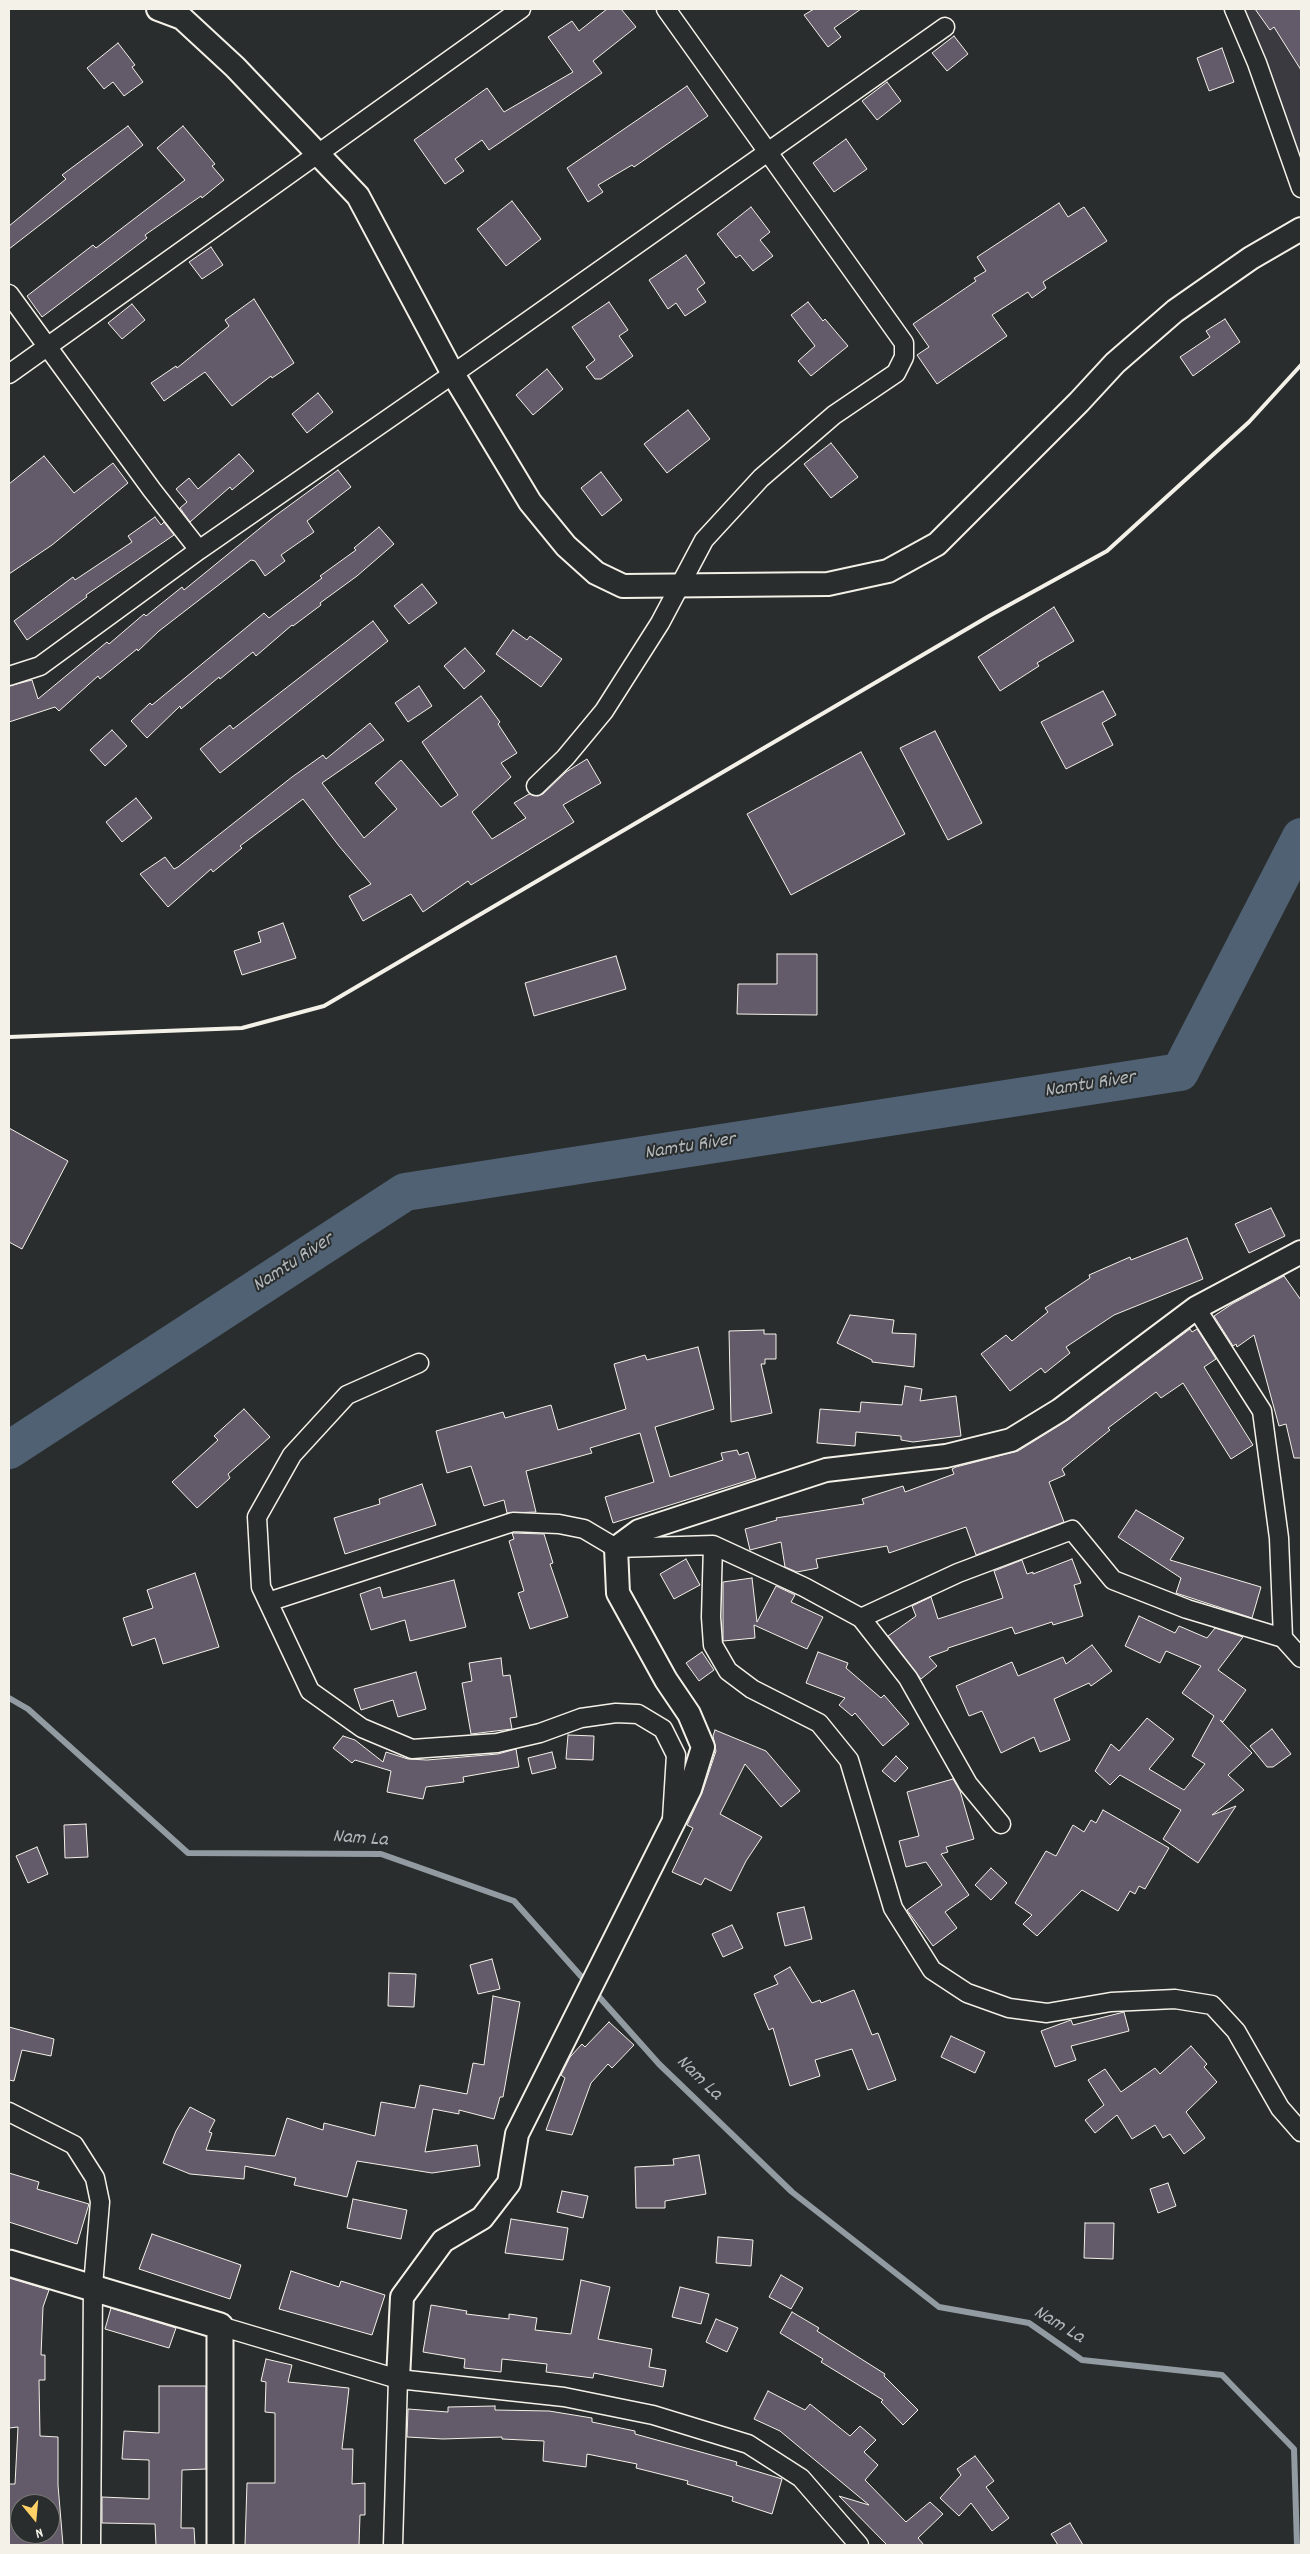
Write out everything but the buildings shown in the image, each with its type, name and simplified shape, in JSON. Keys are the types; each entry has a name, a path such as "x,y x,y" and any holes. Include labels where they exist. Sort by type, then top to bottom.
{"main road":[{"path":"9,2263 94,2286 220,2326 220,2545"}],"street":[{"path":"158,9 182,18 235,67 358,196 453,374 530,502 566,546 596,573 623,586 828,584 888,571 936,544 1121,357 1175,310 1252,258 1301,229"},
{"path":"9,374 521,9"},
{"path":"536,786 565,758 604,711 660,623 704,540 761,478 834,415 896,373 904,357 904,343 666,9"},
{"path":"1234,9 1257,63 1301,188"},
{"path":"9,676 40,666 199,550 453,374 945,27"},
{"path":"9,294 152,490 199,550"},
{"path":"616,1548 640,1530 826,1470 946,1456 1011,1440 1060,1410 1196,1308 1301,1252"},
{"path":"1196,1308 1262,1410 1279,1538 1283,1638"},
{"path":"419,1363 347,1396 292,1455 257,1517 262,1587 310,1691 362,1728 412,1749 497,1743 540,1733 581,1718 616,1713 638,1714 663,1729 676,1755 672,1824"},
{"path":"268,1602 513,1522 559,1524 584,1529 616,1548 713,1545 804,1587 861,1618 908,1678 968,1784 1001,1824"},
{"path":"861,1618 958,1573 1072,1530 1113,1580 1187,1609 1283,1638 1301,1658"},
{"path":"713,1545 711,1617 713,1644 728,1671 752,1689 819,1723 849,1760 893,1908 932,1970 967,1993 1009,2008 1047,2013 1111,2002 1166,1999 1212,2005 1236,2031 1280,2108 1301,2132"},
{"path":"393,2545 402,2297 443,2241 482,2218 510,2184 517,2134 690,1789 703,1748 689,1714 666,1680 618,1593 616,1548"},
{"path":"9,2112 74,2145 95,2178 100,2202 94,2286 91,2545"},
{"path":"220,2326 398,2379 564,2397 653,2414 748,2444 801,2478 860,2545"},
{"path":"844,2526 845,2545"}],"shaded area":[{"path":"1240,9 1301,9 1301,157 1289,126"}],"waterway":[{"name":"Namtu River","path":"9,1450 405,1192 1180,1072 1301,837"},
{"name":"Nam La","path":"9,1698 28,1709 188,1853 381,1854 514,1901 587,1983"},
{"name":"Nam La","path":"593,1990 659,2064 792,2192 939,2307 1029,2323 1082,2360 1222,2375 1294,2449 1297,2545"}],"railway":[{"path":"9,1037 242,1028 324,1006 989,616 1107,551 1249,422 1301,365"}]}
